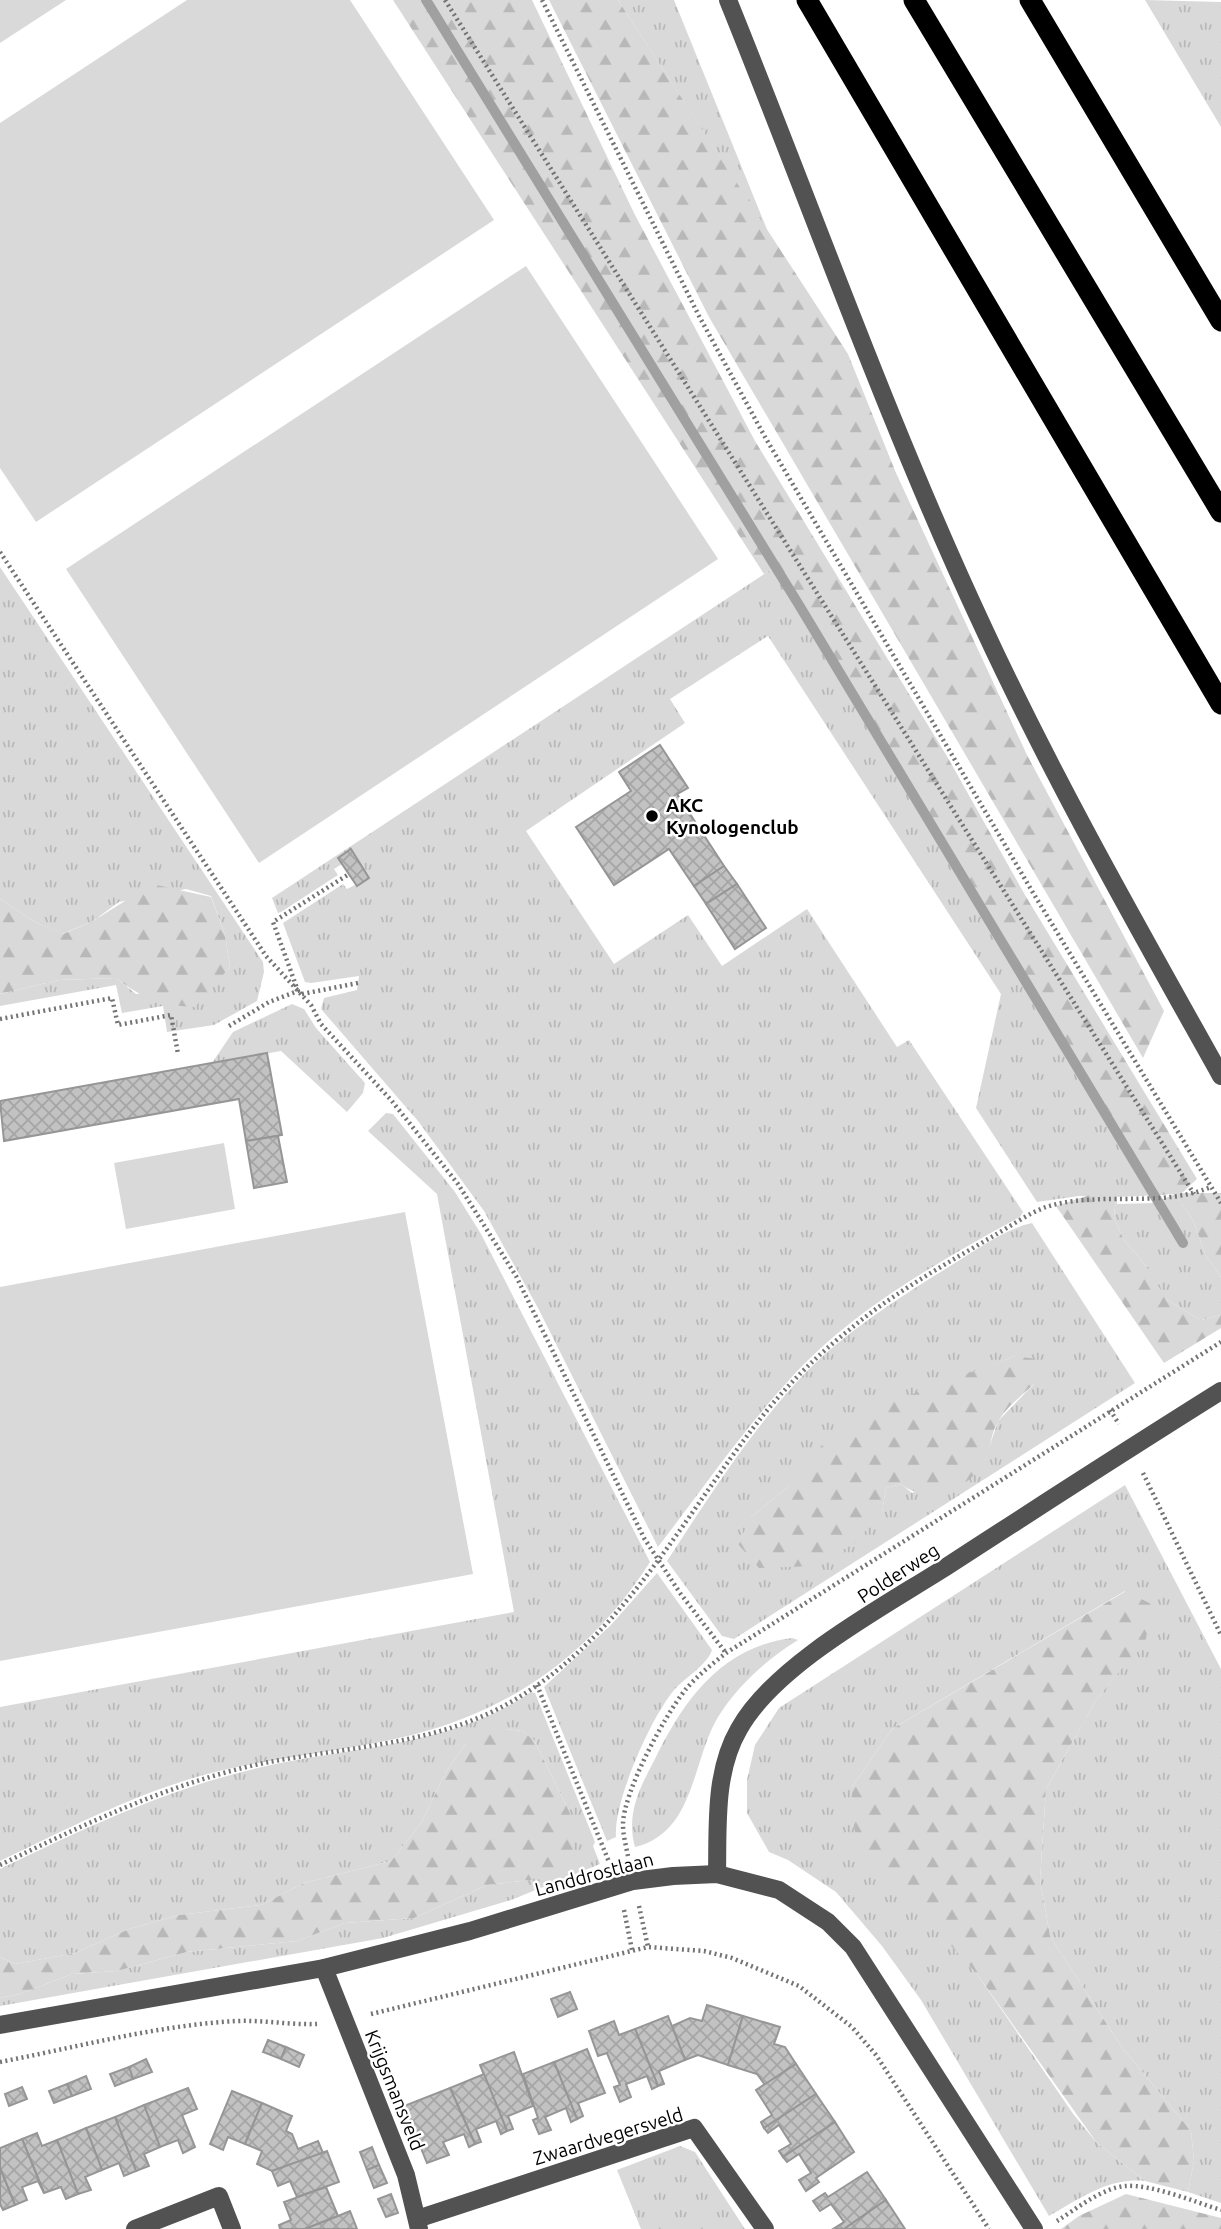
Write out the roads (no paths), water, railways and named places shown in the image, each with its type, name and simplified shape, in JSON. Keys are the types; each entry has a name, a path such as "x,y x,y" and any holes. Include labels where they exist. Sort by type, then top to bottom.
{"highway":[{"path":"807,0 1221,704"},
{"path":"914,0 1221,512"},
{"path":"1030,0 1221,321"}],"street":[{"path":"728,0 886,404 984,629 1100,860 1221,1076"},
{"name":"Polderweg","path":"717,1874 719,1797 725,1762 738,1731 773,1683 853,1627 1221,1391"},
{"name":"Landdrostlaan","path":"0,2025 324,1968 470,1931 618,1886 673,1876 717,1874 779,1890 828,1922 853,1947 1034,2229"},
{"name":"Krijgsmansveld","path":"324,1968 406,2175 418,2224"},
{"name":"Zwaardvegersveld","path":"418,2224 694,2128 765,2229"},
{"path":"135,2229 219,2196 232,2229"}],"waterway":[{"path":"426,0 799,605 1183,1243"}],"place":[{"name":"AKC Kynologenclub","path":"652,816"}]}
